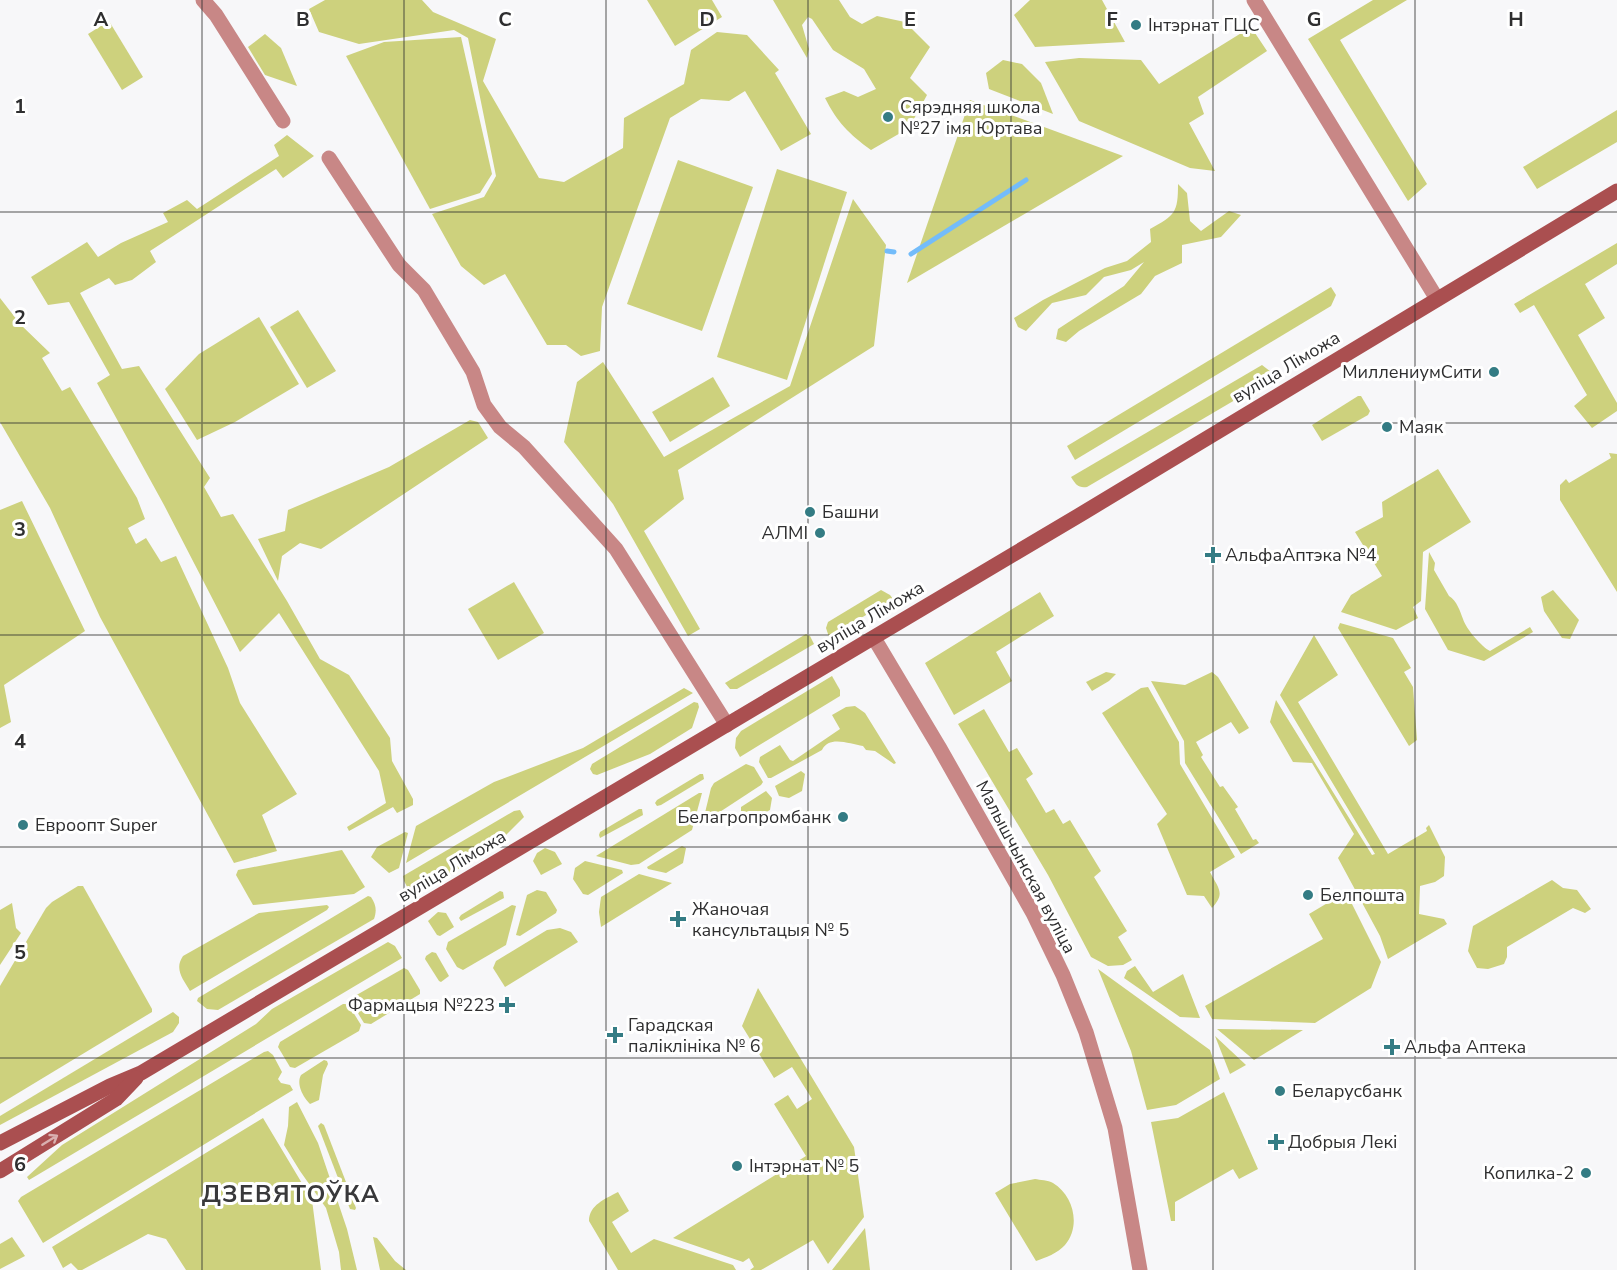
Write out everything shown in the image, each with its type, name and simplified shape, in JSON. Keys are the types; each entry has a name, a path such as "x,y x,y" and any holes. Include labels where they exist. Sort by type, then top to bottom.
{"street":[{"path":"203,0 216,15 283,121"},
{"path":"1254,0 1437,299"},
{"path":"329,158 399,265 424,290 472,372 484,405 501,427 524,447 616,549 727,725"},
{"name":"вуліца Ліможа","path":"0,1143 110,1086 141,1073 874,638 1617,191"},
{"name":"Малышчынская вуліца","path":"874,638 1033,913 1086,1032 1115,1128 1140,1270"},
{"name":"вуліца Ліможа","path":"0,1171 116,1099 141,1073"}],"green space":[{"path":"325,0 422,0 433,12 496,39 483,81 539,178 564,182 623,148 624,118 684,84 691,50 717,32 747,35 779,70 775,73 811,134 781,151 745,91 729,101 701,99 670,118 602,307 600,351 581,356 566,345 547,345 505,274 484,285 461,266 432,214 484,197 496,176 468,38 454,30 359,44 319,32 309,9"},
{"path":"647,0 712,0 722,17 675,46"},
{"path":"773,0 839,0 850,17 862,24 877,16 905,22 930,47 910,78 927,95 909,128 871,150 850,133 834,114 825,98 844,91 858,97 876,89 864,69 833,50 812,19 808,17 802,25 809,49 807,58"},
{"path":"1030,0 1102,0 1125,42 1035,47 1014,15"},
{"path":"1373,0 1407,0 1340,40 1427,184 1408,201 1308,39"},
{"path":"109,21 143,77 122,90 88,34"},
{"path":"1251,27 1267,51 1198,97 1204,114 1189,123 1215,171 1190,168 1079,121 1045,62 1079,58 1141,60 1159,84"},
{"path":"265,34 281,48 297,86 265,75 248,47"},
{"path":"461,37 492,174 480,193 430,209 346,56 384,42"},
{"path":"1003,60 1022,64 1041,83 1053,114 989,89 986,73"},
{"path":"970,100 1123,156 907,283"},
{"path":"1617,110 1617,142 1537,189 1523,167"},
{"path":"287,135 314,156 283,178 276,169 150,251 156,262 132,280 115,285 109,278 80,293 122,369 139,366 210,478 204,487 221,517 233,514 320,659 349,675 390,738 392,761 413,799 413,805 397,813 393,807 349,831 347,827 386,803 379,771 279,613 240,652 164,505 97,383 110,375 69,302 48,305 31,277 87,242 98,257 121,243 168,222 163,213 187,200 197,209 279,156 274,145"},
{"path":"678,160 753,187 702,331 627,304"},
{"path":"777,169 847,192 787,380 717,357"},
{"path":"1178,184 1187,193 1190,221 1201,231 1229,211 1241,215 1221,237 1182,245 1182,263 1155,276 1141,294 1079,331 1066,342 1056,339 1058,329 1124,286 1144,262 1131,270 1104,277 1086,295 1052,303 1026,331 1018,327 1014,318 1043,300 1105,268 1127,261 1151,242 1150,229 1170,216 1176,207"},
{"path":"853,199 886,245 874,346 678,470 684,499 644,531 700,629 688,636 613,504 564,442 577,382 603,362 664,457 790,386"},
{"path":"1617,243 1617,264 1585,284 1605,318 1578,335 1617,403 1617,411 1592,428 1574,406 1587,395 1534,305 1520,313 1514,304"},
{"path":"1331,287 1336,295 1331,306 1075,460 1067,446"},
{"path":"0,298 21,325 50,353 42,358 62,391 70,387 137,498 145,519 128,528 136,544 146,538 161,562 176,556 228,668 240,703 297,794 262,815 277,851 234,863 100,617 50,508 0,422"},
{"path":"298,310 336,371 307,388 270,327"},
{"path":"259,317 299,384 235,422 197,440 165,389 199,354"},
{"path":"1262,365 1276,376 1087,487 1081,487 1074,482 1071,477"},
{"path":"713,377 730,406 670,442 652,412"},
{"path":"1361,396 1370,411 1368,415 1322,441 1312,425"},
{"path":"470,420 478,422 488,438 321,549 300,543 282,556 278,581 258,539 285,531 288,510 389,467"},
{"path":"1609,453 1617,454 1617,592 1560,500 1560,485 1566,479 1569,483 1611,458"},
{"path":"1438,469 1471,522 1423,552 1421,601 1413,607 1418,618 1396,630 1341,612 1351,595 1382,576 1355,532 1383,517 1382,502"},
{"path":"22,501 85,631 4,685 11,722 0,728 0,510"},
{"path":"1429,552 1435,563 1434,570 1449,596 1456,603 1467,628 1487,649 1490,651 1530,627 1533,632 1484,661 1448,650 1425,609"},
{"path":"514,582 544,633 498,660 468,609"},
{"path":"881,590 893,599 829,637 826,628 828,622"},
{"path":"1553,590 1579,620 1570,639 1562,638 1544,611 1541,597"},
{"path":"1040,592 1054,616 996,652 1012,681 954,715 925,663"},
{"path":"1340,623 1393,638 1411,668 1404,672 1413,687 1417,740 1409,746 1338,628"},
{"path":"806,634 810,636 814,644 737,689 730,689 725,683"},
{"path":"1314,635 1338,675 1298,702 1388,854 1427,831 1426,828 1429,825 1445,857 1444,876 1435,882 1420,886 1419,914 1444,919 1447,924 1388,959 1380,936 1338,858 1354,834 1312,763 1293,762 1270,722 1276,700 1372,855 1375,854 1280,695"},
{"path":"1106,672 1116,674 1092,691 1086,682"},
{"path":"1212,672 1218,677 1249,728 1239,734 1231,722 1196,742 1203,755 1201,757 1220,787 1223,786 1238,807 1235,809 1253,840 1256,839 1259,843 1241,854 1185,763 1184,741 1151,681 1185,685"},
{"path":"832,676 840,690 840,696 740,757 735,748 736,738 741,731"},
{"path":"1148,687 1179,742 1180,764 1235,857 1210,872 1220,894 1212,908 1204,896 1187,895 1157,824 1167,814 1102,713 1141,688"},
{"path":"684,688 693,693 406,863 416,826 494,782 583,748"},
{"path":"694,702 698,703 699,707 692,728 650,754 597,775 593,774 590,769 592,764"},
{"path":"855,706 865,713 896,763 894,764 875,751 866,750 863,746 835,742 825,745 822,750 768,778 759,762 760,757 780,745 793,761 840,729 832,715 846,707"},
{"path":"984,709 1009,752 1017,748 1033,774 1026,779 1046,813 1054,809 1063,824 1070,820 1101,871 1094,877 1127,931 1118,937 1132,960 1123,965 1108,966 1091,957 1048,875 958,724"},
{"path":"746,764 754,767 763,782 761,785 703,821 714,783"},
{"path":"801,771 805,774 802,791 789,798 779,796 775,786"},
{"path":"703,774 704,779 657,806 655,803 657,800"},
{"path":"766,791 772,798 770,810 757,817 741,811 741,807"},
{"path":"702,793 692,830 639,864 631,865 596,856"},
{"path":"642,809 643,815 600,838 600,832"},
{"path":"520,810 524,817 492,849 412,896 403,876 514,811"},
{"path":"405,832 408,833 399,868 389,873 371,857 377,847"},
{"path":"682,846 686,848 683,863 666,873 648,869 647,867"},
{"path":"545,848 555,852 562,864 541,875 533,861 537,853"},
{"path":"342,850 365,887 354,894 253,905 236,875 238,870"},
{"path":"585,861 622,870 623,873 588,895 583,894 573,879 575,868"},
{"path":"639,874 672,883 601,927 599,912 601,897"},
{"path":"1552,880 1563,888 1577,890 1591,909 1585,913 1573,908 1507,947 1504,964 1488,969 1477,968 1468,951 1473,926"},
{"path":"78,886 83,886 152,1012 0,1104 0,986 46,908"},
{"path":"537,890 546,892 557,910 556,913 520,936 516,935 527,895"},
{"path":"500,891 503,892 504,898 461,921 459,918 461,915"},
{"path":"1346,892 1381,962 1371,988 1315,1023 1212,1019 1205,1006 1323,939 1309,914"},
{"path":"368,896 375,905 374,919 218,1010 207,1009 197,1001 198,998"},
{"path":"12,903 16,928 21,933 0,965 0,910"},
{"path":"327,905 329,907 327,910 190,991 182,978 179,965 183,956 259,913"},
{"path":"512,905 516,906 506,945 463,970 457,967 446,949 448,942"},
{"path":"438,912 446,913 454,927 440,936 428,921"},
{"path":"560,928 571,932 578,942 505,987 493,968 496,961 547,930"},
{"path":"388,942 395,946 402,958 29,1180 27,1177 62,1145 256,1024 272,1009"},
{"path":"432,952 436,953 449,976 441,982 425,959"},
{"path":"1135,966 1153,992 1183,974 1200,1018 1180,1017 1124,978 1127,971"},
{"path":"404,968 408,970 420,994 371,1024 364,1023 351,1002 353,997"},
{"path":"1098,969 1210,1050 1220,1079 1176,1105 1147,1110 1131,1051"},
{"path":"758,988 854,1147 864,1217 828,1264 813,1240 761,1270 750,1270 754,1267 749,1258 743,1262 673,1238 806,1156 774,1104 788,1095 797,1109 812,1099 792,1067 774,1078 742,1026"},
{"path":"343,1004 348,1004 361,1025 359,1031 295,1068 290,1067 278,1047 280,1042"},
{"path":"173,1012 179,1017 179,1023 173,1032 0,1125 0,1116"},
{"path":"1217,1029 1303,1030 1254,1060"},
{"path":"1215,1036 1246,1065 1230,1074"},
{"path":"268,1051 273,1055 282,1072 278,1079 281,1083 290,1085 293,1090 43,1243 18,1201 21,1197"},
{"path":"324,1060 328,1064 323,1075 319,1100 310,1104 301,1090 299,1082 301,1075"},
{"path":"1224,1092 1258,1169 1239,1179 1233,1169 1175,1202 1175,1221 1171,1221 1151,1122 1178,1118"},
{"path":"297,1102 318,1143 347,1229 357,1270 341,1270 339,1252 326,1208 284,1145 289,1107"},
{"path":"263,1118 312,1200 321,1270 186,1270 166,1239 148,1234 82,1270 78,1270 71,1263 63,1268 52,1247"},
{"path":"321,1123 324,1125 355,1210 350,1209 318,1126"},
{"path":"1035,1179 1051,1182 1060,1189 1070,1203 1074,1220 1073,1229 1065,1245 1055,1253 1036,1261 995,1193 1010,1184"},
{"path":"618,1192 629,1211 612,1222 631,1253 654,1239 733,1265 736,1270 618,1270 589,1221 595,1207"},
{"path":"865,1228 870,1270 832,1270"},
{"path":"12,1237 25,1256 0,1269 0,1244"},
{"path":"373,1237 377,1238 395,1261 406,1270 380,1270"}],"waterway":[{"path":"911,254 1026,180"},
{"path":"887,251 894,252"}],"place":[{"name":"Інтэрнат ГЦС","path":"1136,25"},
{"name":"Сярэдняя школа №27 імя Юртава","path":"888,117"},
{"name":"МиллениумСити","path":"1494,372"},
{"name":"Маяк","path":"1387,427"},
{"name":"Башни","path":"810,512"},
{"name":"АЛМІ","path":"820,533"},
{"name":"АльфаАптэка №4","path":"1213,555"},
{"name":"Белагропромбанк","path":"843,817"},
{"name":"Евроопт Super","path":"23,825"},
{"name":"Белпошта","path":"1308,895"},
{"name":"Жаночая кансультацыя № 5","path":"678,919"},
{"name":"Фармацыя №223","path":"507,1005"},
{"name":"Гарадская паліклініка № 6","path":"615,1035"},
{"name":"Альфа Аптека","path":"1392,1047"},
{"name":"Беларусбанк","path":"1280,1091"},
{"name":"Добрыя Лекі","path":"1276,1142"},
{"name":"Інтэрнат № 5","path":"737,1166"},
{"name":"Копилка-2","path":"1586,1173"}],"district":[{"name":"ДЗЕВЯТОЎКА","path":"291,1194"}]}
